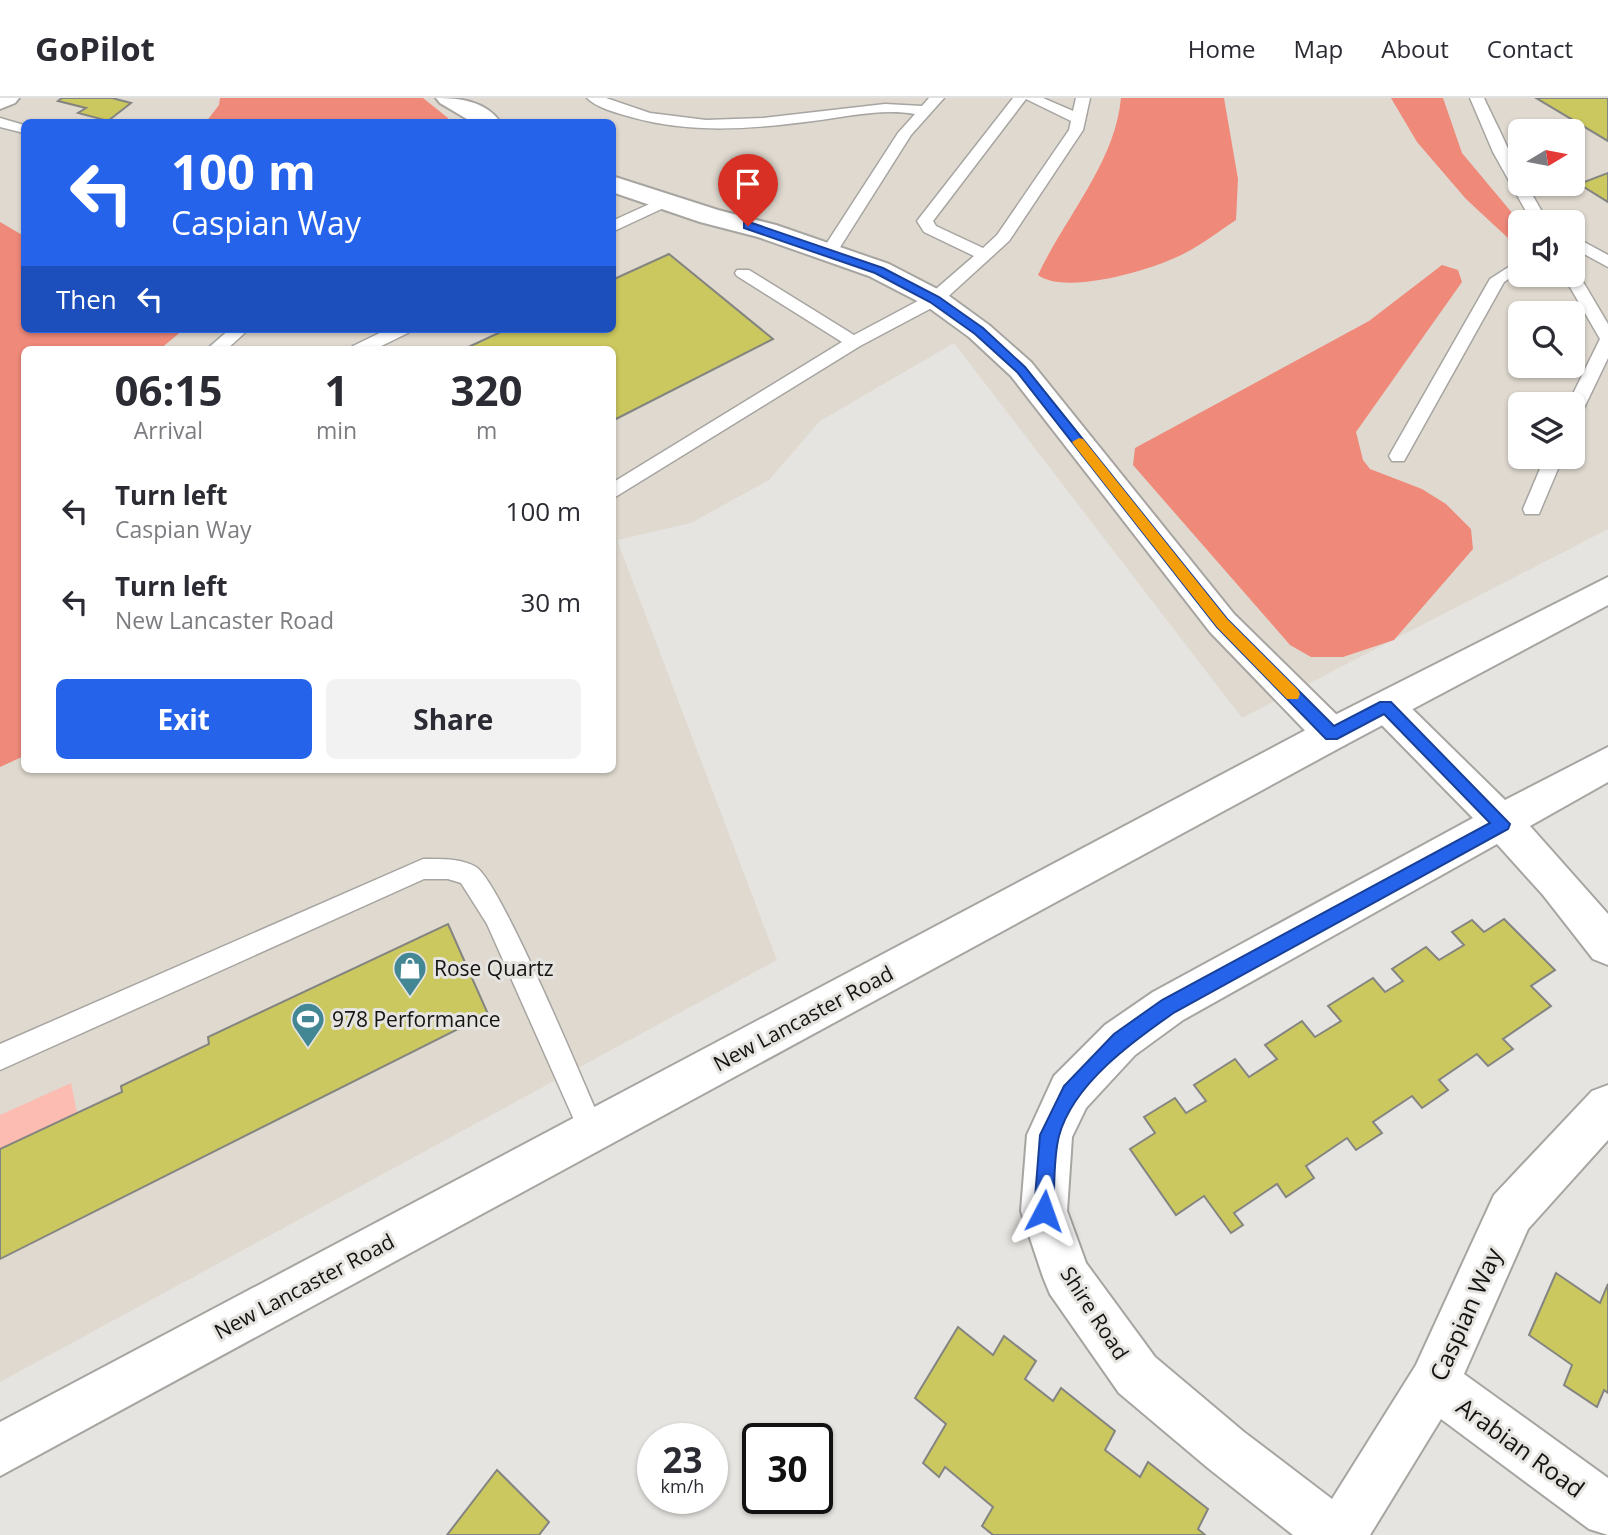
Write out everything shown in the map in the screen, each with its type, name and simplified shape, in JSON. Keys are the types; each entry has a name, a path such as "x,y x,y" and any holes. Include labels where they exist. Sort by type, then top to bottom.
{"street":[{"path":"0,102 8,98"},
{"path":"448,98 483,119"},
{"path":"616,184 879,270 934,299 979,331 1021,369 1222,623 1332,734"},
{"name":"New Lancaster Road","path":"0,1450 1332,734 1608,590"},
{"path":"1386,706 1530,849 1608,946"},
{"name":"Shire Road","path":"1338,1535 1226,1450 1137,1375 1067,1277 1044,1211 1050,1135 1070,1092 1120,1040 1168,1006 1502,824 1608,763"},
{"name":"Caspian Way","path":"1338,1535 1434,1383 1511,1212 1608,1107"},
{"name":"Arabian Road","path":"1434,1383 1608,1510"}],"lane":[{"path":"594,98 640,116 707,124 770,123 897,106 923,111"},
{"path":"829,252 923,111 937,98"},
{"path":"985,255 930,229 925,221 1020,98"},
{"path":"1032,98 1080,120"},
{"path":"616,490 854,342 934,299 1003,238 1042,183 1080,120 1083,98"},
{"path":"1477,98 1500,152 1534,210"},
{"path":"0,122 21,128"},
{"path":"616,225 665,202"},
{"path":"1585,248 1608,262"},
{"path":"743,272 854,342"},
{"path":"1398,456 1498,279 1508,272"},
{"path":"1578,287 1608,339 1583,392"},
{"path":"220,346 236,333"},
{"path":"367,346 394,333"},
{"path":"1532,509 1548,469"},
{"path":"0,1057 423,869 449,869 469,876 496,917 592,1131"}],"shaded area":[{"path":"0,98 1608,98 1608,529 1242,718 954,343 820,421 769,480 691,523 617,540 777,960 0,1382"},
{"path":"220,98 423,98 448,119 208,119 219,105"},
{"path":"1121,98 1224,98 1238,179 1236,220 1192,249 1133,273 1069,283 1051,281 1038,275 1099,167 1117,122"},
{"path":"1391,98 1443,98 1462,153 1510,210 1508,238 1466,199 1417,142"},
{"path":"0,222 21,234 21,333 179,333 164,346 21,346 21,757 0,767"},
{"path":"1442,265 1458,270 1462,282 1356,432 1363,460 1370,469 1422,489 1446,504 1471,529 1473,549 1394,640 1343,657 1311,657 1290,645 1133,465 1135,448 1369,321"},
{"path":"71,1083 77,1113 0,1149 0,1115"}],"building":[{"path":"62,98 112,98 131,103 111,119 100,119 78,113 86,108 58,101"},
{"path":"1536,98 1608,98 1608,141 1586,128 1586,119 1571,119"},
{"path":"1608,173 1608,202 1586,188 1586,181"},
{"path":"669,254 773,339 616,419 616,346 471,346 498,333 616,333 616,278"},
{"path":"1504,919 1555,970 1531,986 1551,1006 1503,1039 1513,1049 1488,1066 1477,1054 1439,1080 1448,1090 1422,1108 1412,1096 1373,1122 1382,1133 1356,1150 1347,1138 1306,1166 1314,1178 1286,1197 1277,1184 1234,1213 1243,1225 1231,1233 1204,1196 1176,1215 1130,1149 1155,1133 1144,1117 1175,1098 1186,1113 1206,1101 1194,1085 1235,1059 1249,1077 1277,1059 1265,1045 1302,1021 1315,1037 1341,1021 1328,1006 1373,978 1385,992 1403,981 1392,969 1426,947 1439,960 1464,945 1452,932 1472,920 1484,932"},
{"path":"448,924 488,1014 0,1259 0,1149 122,1092 121,1086 209,1044 208,1037"},
{"path":"1556,1273 1600,1303 1608,1284 1608,1393 1604,1390 1597,1407 1564,1385 1572,1365 1529,1335"},
{"path":"958,1327 993,1355 1004,1336 1036,1361 1025,1379 1053,1401 1061,1388 1115,1431 1105,1450 1140,1477 1148,1462 1208,1509 1198,1529 1205,1535 993,1535 982,1526 993,1507 945,1467 939,1477 923,1463 946,1424 915,1398"},
{"path":"497,1470 549,1522 539,1535 447,1535"}],"slow traffic":[{"path":"1079,442 1222,623 1293,694"}],"place":[{"name":"Rose Quartz","path":"410,998"},
{"name":"978 Performance","path":"308,1049"}],"route":[{"path":"748,226 879,270 934,299 979,331 1021,369 1222,623 1332,734 1386,706 1502,824 1168,1006 1120,1040 1070,1092 1050,1135 1044,1211"}]}
